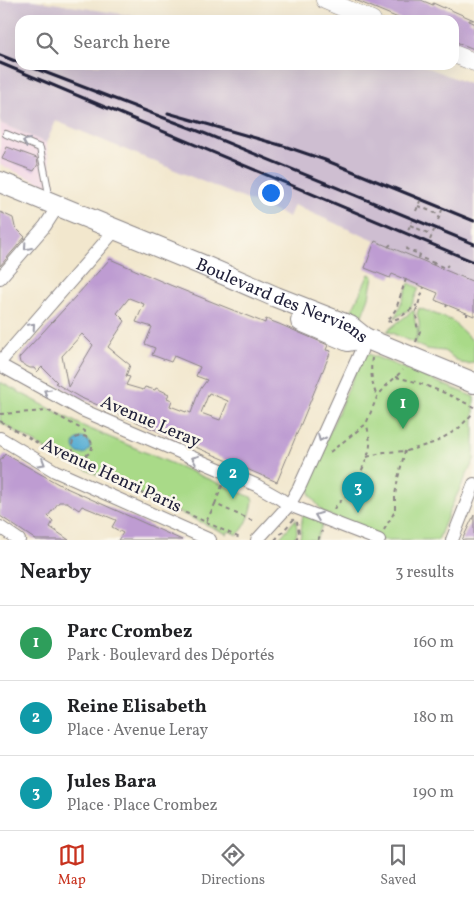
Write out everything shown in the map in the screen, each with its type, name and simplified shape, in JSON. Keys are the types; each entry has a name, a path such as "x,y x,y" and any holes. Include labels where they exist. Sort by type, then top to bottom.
{"main road":[{"name":"Boulevard des Nerviens","path":"0,182 53,203 113,233 338,337 369,346"},
{"name":"Boulevard des Nerviens","path":"0,193 53,203"},
{"name":"Boulevard des Nerviens","path":"113,233 350,326 369,346"},
{"path":"369,346 408,362 474,383"}],"street":[{"path":"325,0 354,6 366,15"},
{"path":"459,56 474,62"},
{"path":"0,278 53,203"},
{"path":"0,364 113,233"},
{"path":"257,540 295,508 299,488 360,350 369,346"},
{"name":"Avenue Leray","path":"0,364 82,410 256,485 295,508 377,539"},
{"name":"Avenue Henri Paris","path":"0,438 54,471 210,540"},
{"path":"452,540 474,484"},
{"path":"0,527 19,540"}],"lane":[{"path":"6,134 40,148 53,203"},
{"path":"0,177 335,316 338,321"}],"path":[{"path":"416,211 420,201"},
{"path":"418,206 440,215"},
{"path":"438,220 442,210"},
{"path":"408,230 412,221"},
{"path":"410,225 432,235"},
{"path":"430,240 434,230"},
{"path":"388,247 393,242"},
{"path":"407,248 433,264 445,268 448,265"},
{"path":"406,279 396,309 388,322 399,318 417,305"},
{"path":"325,456 366,424 377,397 408,362 420,331 416,311 424,287"},
{"path":"369,346 372,383 377,397"},
{"path":"396,377 445,393 474,407"},
{"path":"0,414 49,411 86,431 84,436"},
{"path":"367,457 384,452 405,451 436,442 458,429 474,412"},
{"path":"0,421 53,452 242,539"},
{"path":"318,540 335,506 355,484 367,457 370,445 366,424"},
{"path":"76,453 85,455 90,452 92,443 88,438 84,436 78,437 74,442 73,448 83,465"},
{"path":"377,539 385,530 394,511 398,478 405,451"},
{"path":"70,460 76,453"},
{"path":"206,522 227,472"},
{"path":"215,504 255,522"},
{"path":"275,540 297,516 295,508"},
{"path":"295,508 299,533 296,540"}],"shaded area":[{"path":"0,0 33,0 128,15 15,15 15,70 434,70 474,86 474,282 294,205 289,217 56,121 46,143 0,123"},
{"path":"0,123 46,143 55,189 0,165"}],"green space":[{"path":"369,274 373,276 369,297 360,321 349,316"},
{"path":"409,283 419,288 410,309 395,318"},
{"path":"419,308 451,320 474,342 474,362 468,364 461,363 444,351 426,349 415,344 419,329 417,314"},
{"path":"414,310 418,331 414,343 387,331 398,322"},
{"path":"364,352 474,397 474,460 452,505 438,540 381,540 323,512 310,495 308,482"},
{"path":"0,382 83,426 251,497 253,500 246,524 237,535 229,531 227,534 57,456 0,422"},
{"path":"304,513 324,521 316,540 299,540"},
{"path":"296,519 297,532 295,540 278,540"}],"water":[{"path":"82,438 88,440 90,446 88,452 82,454 76,452 74,446 76,440"}],"building":[{"path":"355,0 421,0 444,7 474,20 469,21 474,23 474,49 459,43 459,15 391,15"},
{"path":"7,147 37,158 38,164 34,171 2,159"},
{"path":"0,212 13,218 15,227 25,237 0,266"},
{"path":"375,241 474,282 474,316 435,300 438,293 392,274 390,278 365,268"},
{"path":"110,259 265,323 266,319 279,324 328,345 326,350 331,351 277,482 79,397 55,383 57,382 42,367 37,372 34,368 20,363 19,358","holes":["129,298 144,304 136,322 152,327 145,344 155,348 152,355 171,362 174,356 200,367 196,376 207,380 199,391 191,413 170,406 172,400 167,398 169,394 156,388 155,390 145,387 143,390 126,385 130,377 126,376 130,365 108,347 125,321 117,313","82,334 93,345 68,387 62,356","209,393 228,401 220,420 201,413"]},
{"path":"5,454 62,486 182,540 118,540 123,533 112,527 116,520 82,506 79,510 67,502 59,502 48,516 53,521 50,527 69,540 36,540 0,516 0,461"},
{"path":"474,515 474,540 462,540"}],"railway":[{"path":"0,55 15,61"},
{"path":"0,63 15,69"},
{"path":"17,70 474,262"},
{"path":"39,70 206,134 474,244"},
{"path":"168,113 287,147 325,160 474,221"}],"place":[{"name":"Parc Crombez","path":"403,429"},
{"name":"Reine Elisabeth","path":"233,499"},
{"name":"Jules Bara","path":"358,513"}]}
